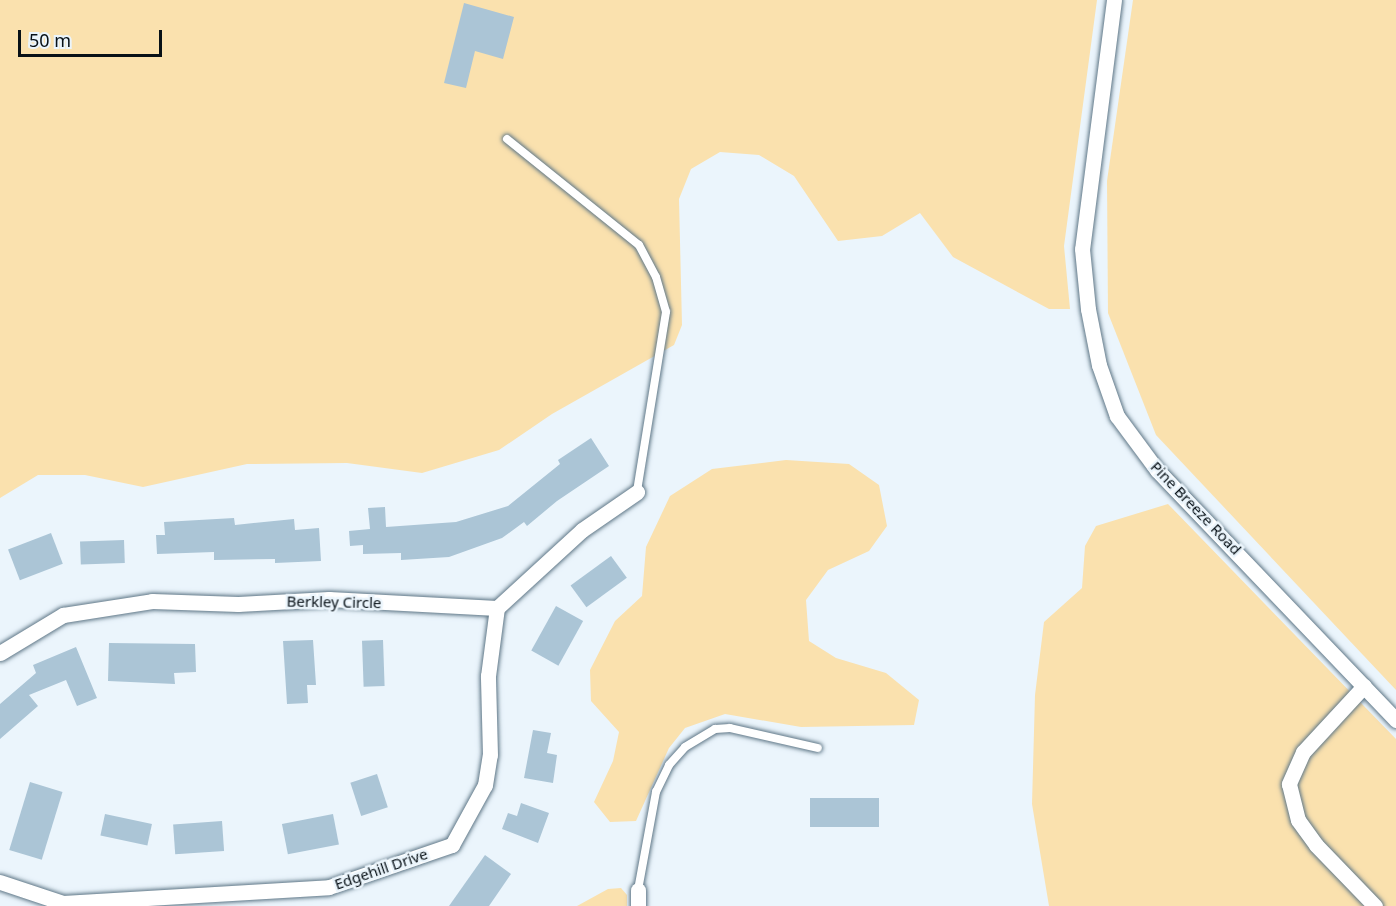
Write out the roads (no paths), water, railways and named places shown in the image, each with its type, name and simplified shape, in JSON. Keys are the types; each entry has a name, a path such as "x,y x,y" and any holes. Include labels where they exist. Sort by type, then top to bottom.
{"street":[{"name":"Pine Breeze Road","path":"1114,0 1082,249 1090,320 1117,416 1157,470 1396,720"},
{"path":"497,608 582,530 637,492"},
{"name":"Berkley Circle","path":"0,653 63,615 152,601 238,604 329,599 497,608"},
{"name":"Edgehill Drive","path":"65,905 329,887 452,845 485,785 490,755 488,676 497,608"},
{"path":"1364,686 1303,752 1289,784 1298,820 1316,845 1375,906"},
{"path":"0,882 65,905"}],"lane":[{"path":"507,139 639,245 656,277 666,312 637,492"},
{"path":"638,898 656,792 669,765 685,747 708,733 730,728 818,748"}]}
